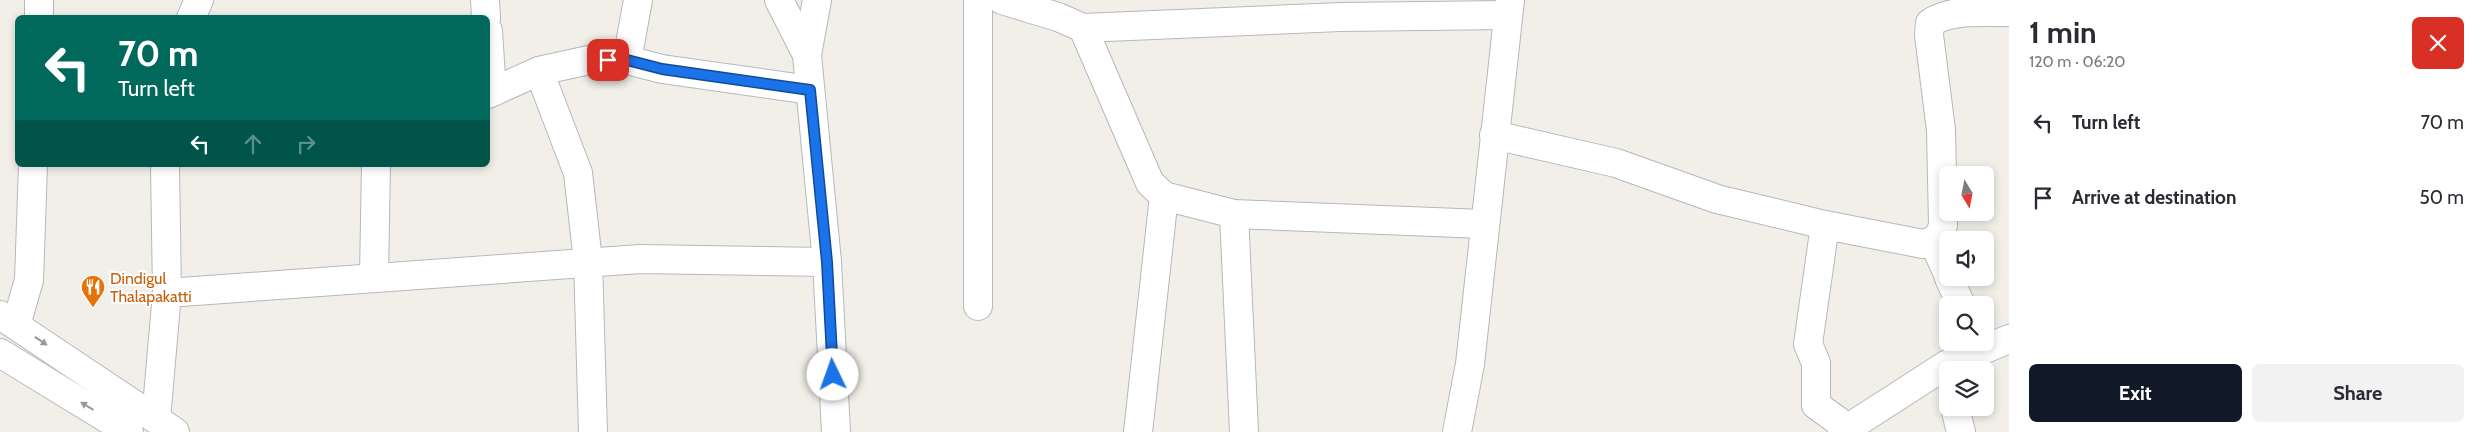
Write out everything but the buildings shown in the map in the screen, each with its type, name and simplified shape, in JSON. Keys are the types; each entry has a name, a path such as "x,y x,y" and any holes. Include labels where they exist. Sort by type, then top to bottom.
{"street":[{"path":"38,15 39,0"},
{"path":"192,15 199,0"},
{"path":"485,0 486,15"},
{"path":"627,60 638,0"},
{"path":"779,0 807,55"},
{"path":"817,0 807,55 827,262 836,432"},
{"path":"978,0 978,306"},
{"path":"1002,0 1061,8 1083,28 1150,183 1164,196 1234,214 1484,224"},
{"path":"1083,28 1341,8 1508,8 1470,364 1456,432"},
{"path":"1494,135 1616,163 1717,199 1824,225 1923,244 1933,241 1941,234 1944,225 1941,130 1929,35 1930,23 1940,16 1954,14 2009,12"},
{"path":"490,93 539,71 574,62 627,60 662,69 810,90"},
{"path":"539,71 578,173 588,261 593,432"},
{"path":"34,167 30,280 8,320 166,425"},
{"path":"166,167 166,425"},
{"path":"374,278 376,167"},
{"path":"1138,432 1164,196"},
{"path":"1234,214 1244,432"},
{"path":"1824,225 1808,344 1816,363 1816,405 1845,430 1949,360 2009,339"},
{"path":"1933,241 1939,255"},
{"path":"167,293 588,261 640,259 827,262"},
{"path":"0,354 129,432"},
{"path":"1957,416 1961,432"}],"place":[{"name":"Dindigul Thalapakatti","path":"93,308"}],"route":[{"path":"608,60 627,60 662,69 810,90 827,262 833,375"}]}
